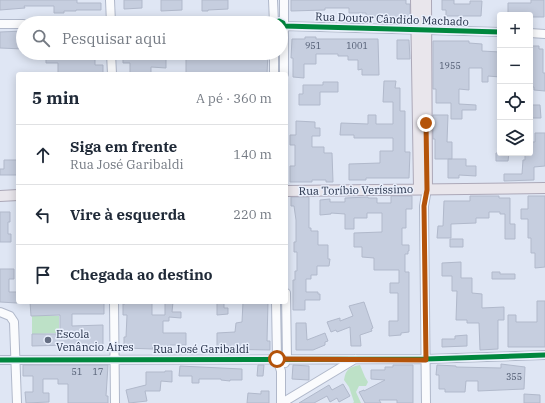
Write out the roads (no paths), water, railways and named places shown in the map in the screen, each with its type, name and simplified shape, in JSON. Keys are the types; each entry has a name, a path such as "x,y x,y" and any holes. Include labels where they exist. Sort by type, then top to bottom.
{"main road":[{"path":"416,0 421,30 423,190"},
{"path":"421,30 426,0"},
{"name":"Rua Toríbio Veríssimo","path":"288,191 545,188"},
{"path":"0,196 16,195"}],"street":[{"path":"110,0 111,16"},
{"path":"273,0 274,16"},
{"path":"283,16 284,0"},
{"path":"0,24 16,24"},
{"name":"Rua Doutor Cândido Machado","path":"288,28 497,32"},
{"path":"533,34 545,34"},
{"path":"111,60 112,72"},
{"path":"274,60 274,72"},
{"path":"284,60 284,72"},
{"path":"423,190 426,403"},
{"path":"114,304 115,403"},
{"path":"276,304 277,359 281,371 282,403 356,359"},
{"path":"281,371 287,359 286,304"},
{"path":"0,312 10,316 14,322 17,403"},
{"name":"Rua José Garibaldi","path":"0,360 426,360 545,355"}],"place":[{"name":"Escola Venâncio Aires","path":"48,340"}]}
